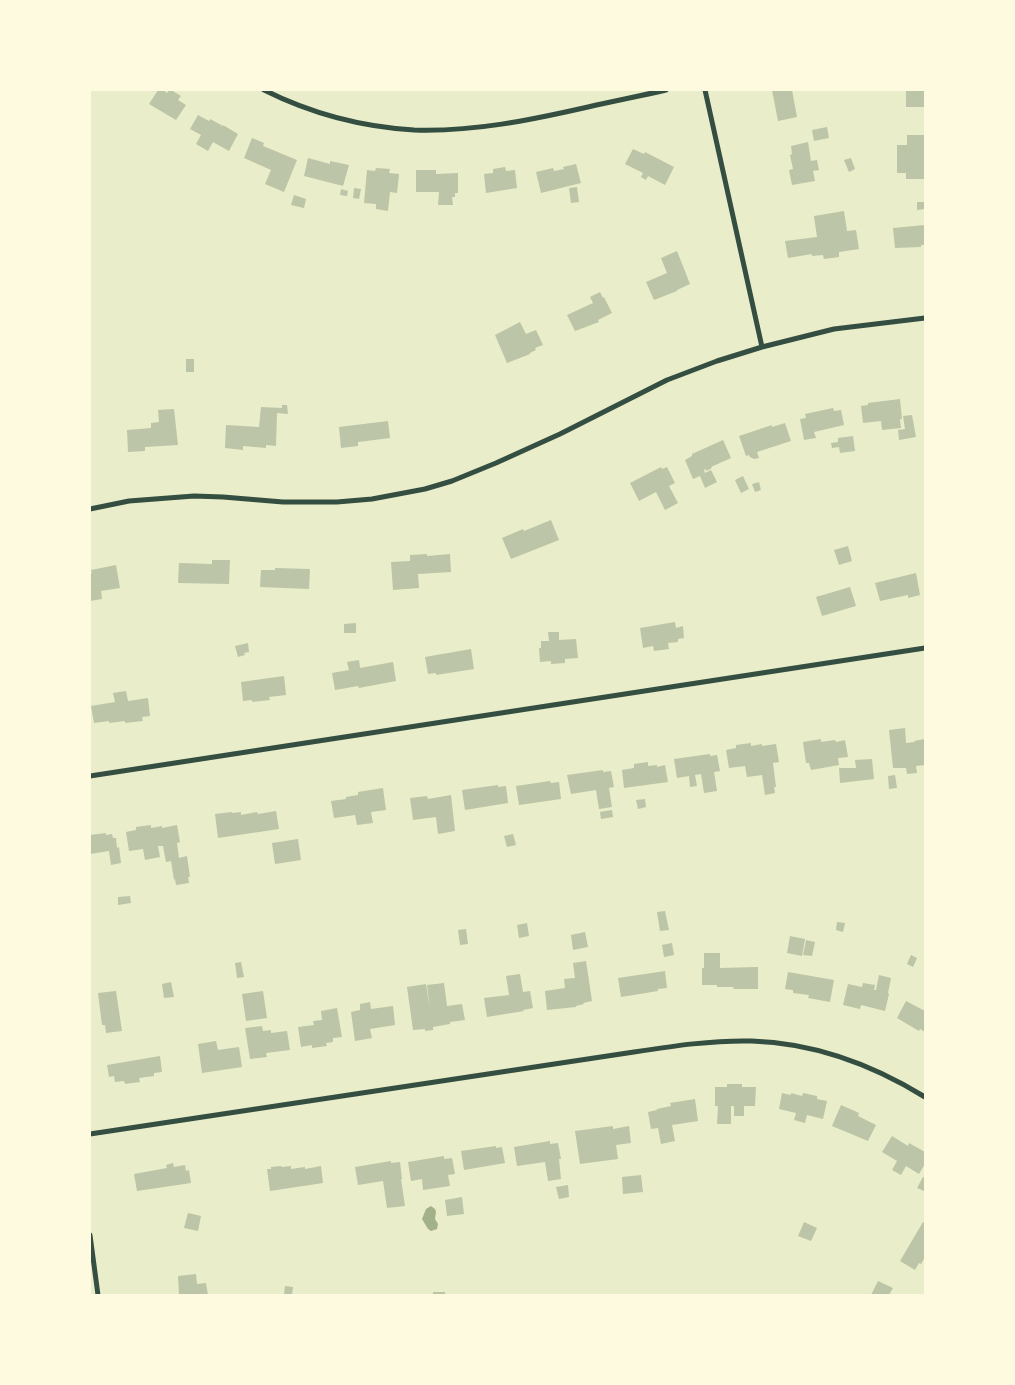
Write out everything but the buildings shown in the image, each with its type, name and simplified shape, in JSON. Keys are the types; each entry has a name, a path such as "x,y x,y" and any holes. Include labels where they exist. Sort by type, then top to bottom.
{"street":[{"path":"264,90 296,104 338,117 391,127 436,130 530,120 666,90"},
{"path":"705,90 762,347"},
{"path":"90,509 129,501 194,496 293,502 337,502 372,499 425,489 452,481 496,463 560,434 667,380 717,361 762,347 834,329 925,318"},
{"path":"90,776 925,648"},
{"path":"90,1134 634,1052 693,1044 727,1042 777,1043 831,1054 874,1070 925,1096"},
{"path":"90,1235 98,1295"}],"shaded area":[{"path":"431,1206 435,1209 435,1219 438,1224 437,1229 431,1231 422,1219 426,1209"}]}
